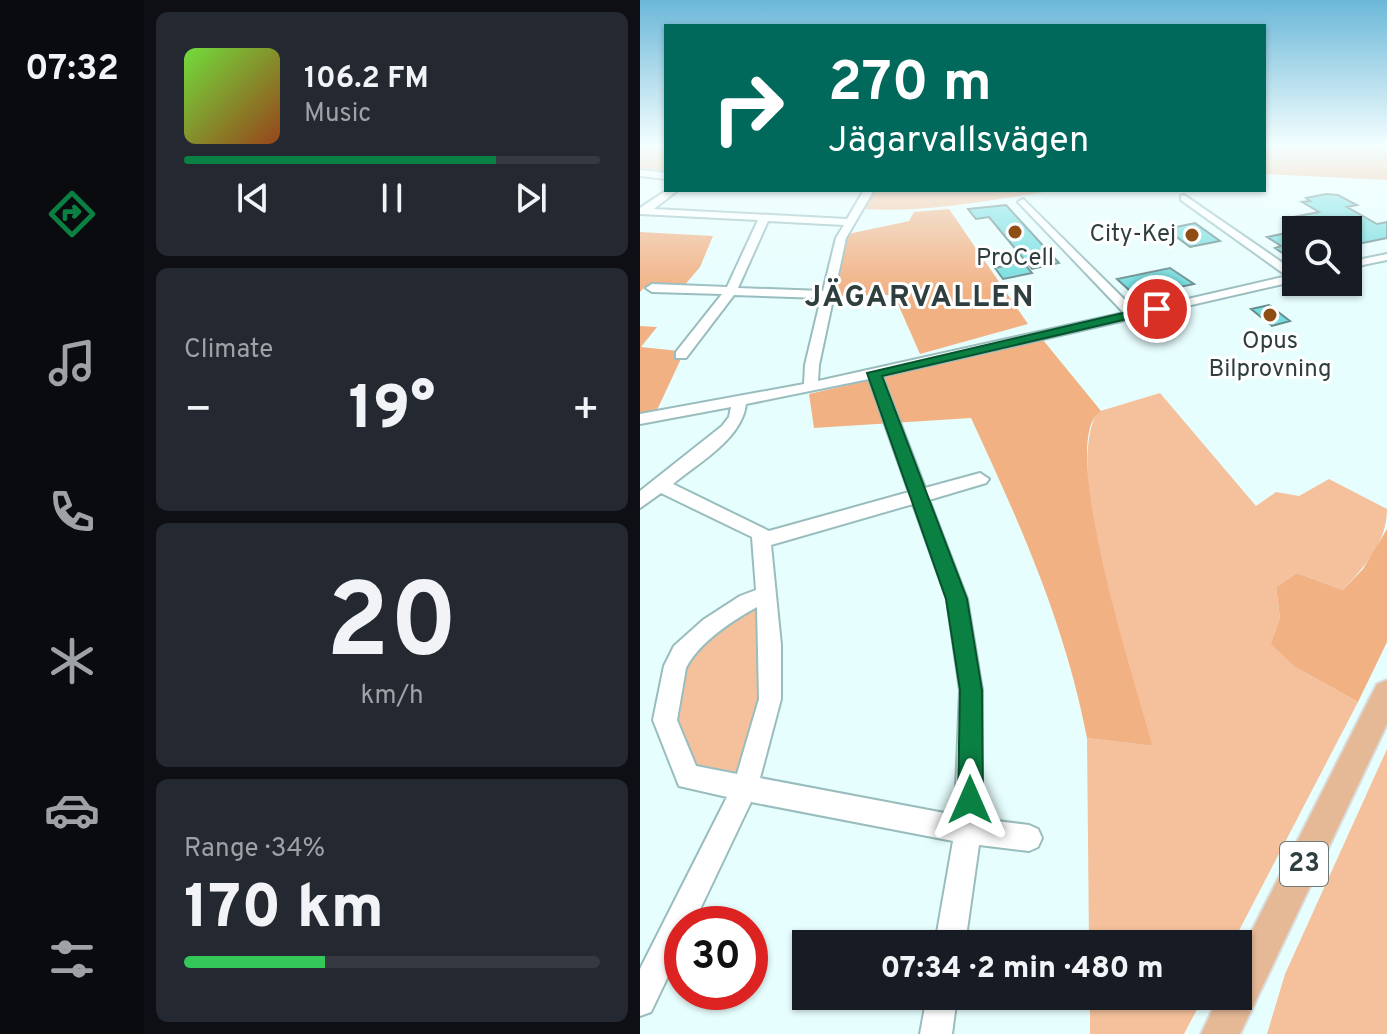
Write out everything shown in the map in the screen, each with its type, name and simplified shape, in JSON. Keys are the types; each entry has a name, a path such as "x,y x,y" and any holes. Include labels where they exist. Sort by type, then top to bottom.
{"main road":[{"name":"23","path":"1220,1034 1387,694"}],"street":[{"path":"642,211 665,195"},
{"path":"811,387 810,374 841,238 866,195"},
{"path":"1184,198 1282,267"},
{"path":"1023,202 1132,314"},
{"path":"642,211 849,222"},
{"path":"681,355 731,291 765,217"},
{"path":"1362,262 1387,257"},
{"path":"640,419 811,387 1282,280"},
{"path":"652,288 829,295"},
{"path":"874,373 957,599 971,690 968,831 952,930"},
{"path":"640,501 728,430 737,418 739,401"},
{"path":"762,540 980,479"},
{"path":"640,1001 744,790 770,699 767,594 761,533 661,486"},
{"path":"767,594 747,602 710,627 682,653 675,666 665,720 688,777 968,831 1029,838"},
{"path":"936,1034 940,1010"}],"shaded area":[{"path":"871,195 1024,195 936,207 862,209"},
{"path":"949,209 1028,324 920,354 894,295 835,296 848,234 909,221 914,212"},
{"path":"640,232 713,236 700,267 683,287 646,286 640,292"},
{"path":"640,326 657,327 641,347 679,351 680,361 657,410 640,413"},
{"path":"1043,340 1101,411 1089,431 1087,468 1093,516 1118,626 1153,746 1087,738 1054,614 971,418 814,428 809,394"},
{"path":"1160,393 1256,506 1276,492 1299,496 1329,479 1387,509 1379,543 1367,563 1343,590 1297,573 1276,587 1280,619 1295,667 1358,702 1239,930 1089,930 1087,738 1153,746 1117,625 1094,527 1088,482 1088,442 1097,412"},
{"path":"1387,529 1387,642 1358,702 1295,667 1271,644 1280,619 1276,587 1297,573 1343,590 1363,569"},
{"path":"759,603 764,695 738,774 730,778 693,767 674,723 686,660 699,643"},
{"path":"1387,749 1387,1034 1267,1034 1285,974"},
{"path":"1090,1010 1197,1010 1184,1034 1090,1034"}],"building":[{"path":"1338,195 1357,205 1347,207 1377,224 1387,222 1387,238 1362,243 1362,216 1298,216 1319,212 1302,202 1310,201 1306,198"},
{"name":"ProCell","path":"1006,205 1059,263 1032,269 989,217 976,219 968,209"},
{"name":"City-Kej","path":"1195,223 1220,241 1190,247 1166,229"},
{"path":"1282,234 1282,253 1275,248 1281,246 1267,237"},
{"path":"1023,262 1032,273 1003,279 995,268"},
{"path":"1170,268 1194,284 1150,293 1145,289 1130,291 1117,279"},
{"name":"Opus Bilprovning","path":"1269,305 1290,321 1272,326 1251,309"}],"place":[{"name":"ProCell","path":"1015,232"},
{"name":"City-Kej","path":"1192,235"},
{"name":"Opus Bilprovning","path":"1270,315"}],"district":[{"name":"JÄGARVALLEN","path":"920,298"}],"route":[{"path":"970,800 971,690 957,599 874,373 1157,309"}]}
